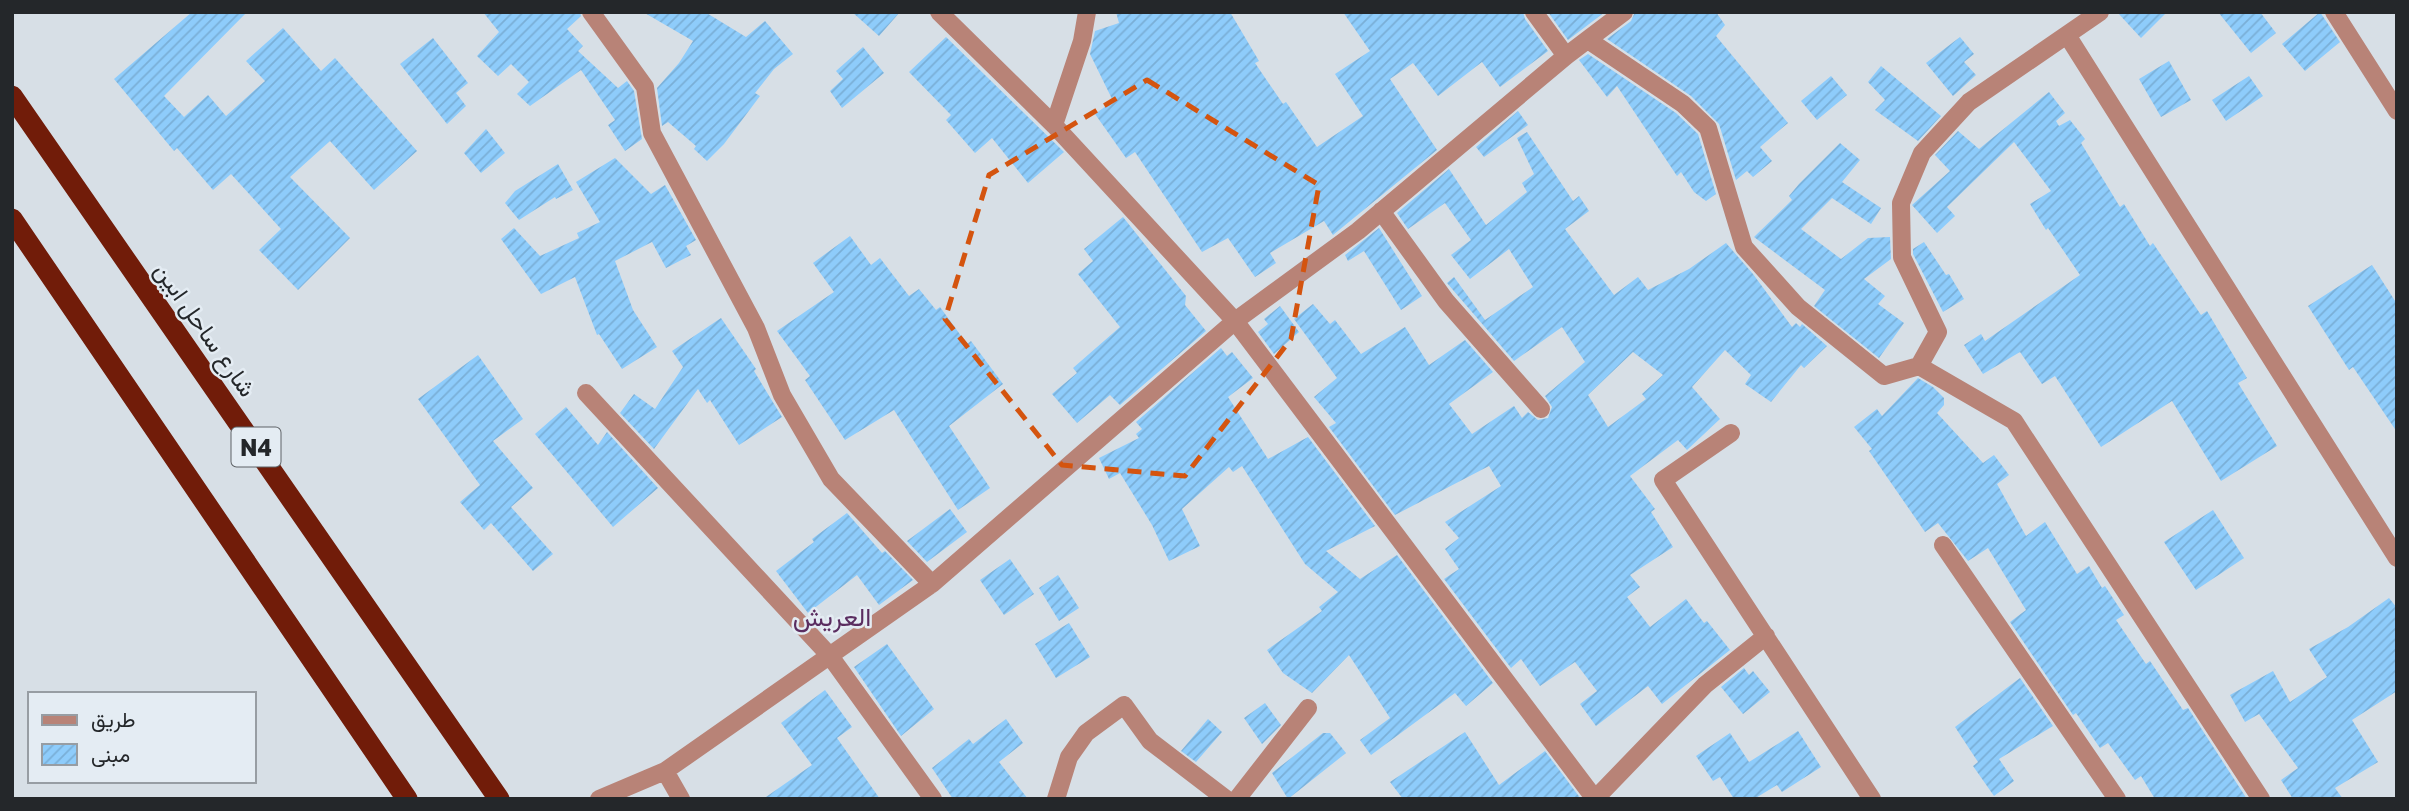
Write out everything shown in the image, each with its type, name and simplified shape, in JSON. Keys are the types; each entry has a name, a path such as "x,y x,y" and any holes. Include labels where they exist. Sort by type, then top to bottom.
{"highway":[{"name":"شارع ساحل ابين","path":"12,96 499,799"},
{"path":"12,219 407,799"}],"street":[{"path":"591,12 645,87 652,133 756,328 782,395 831,479 932,584"},
{"path":"939,12 1054,125 1235,321 1595,799 1705,685 1766,636"},
{"path":"1054,125 1082,41 1087,12"},
{"path":"1534,12 1566,56"},
{"path":"598,799 665,771 932,584 1235,321 1358,231 1566,56 1624,12"},
{"path":"2334,12 2397,111"},
{"path":"1588,40 1683,104 1708,128 1744,247 1798,307 1884,376 1919,366 1938,332 1902,257 1901,203 1922,153 1969,102 2067,35 2092,14"},
{"path":"2067,35 2397,558"},
{"path":"1381,211 1446,301 1541,409"},
{"path":"1919,366 2014,421 2260,799"},
{"path":"586,393 830,656 933,799"},
{"path":"1731,433 1663,481 1872,799"},
{"path":"1944,545 2117,799"},
{"path":"1056,799 1069,757 1086,733 1124,705 1150,741 1226,799"},
{"path":"1237,799 1308,708"},
{"path":"665,771 681,799"}],"highlighted area":[{"path":"1147,80 1319,185 1291,339 1185,476 1062,465 945,319 989,175"}],"building":[{"path":"192,12 247,12 164,96 184,117 208,95 226,116 265,81 246,61 283,28 321,71 335,58 417,151 374,190 330,141 290,177 350,238 298,290 259,250 281,229 231,174 213,190 177,148 174,151 114,79"},
{"path":"483,12 580,12 581,16 567,29 583,46 578,51 618,88 627,81 634,91 642,139 625,151 608,125 615,120 581,70 530,106 517,94 529,82 511,64 498,76 477,56 499,32"},
{"path":"643,12 705,12 746,37 765,21 793,54 774,69 755,93 760,96 724,144 707,161 694,149 696,146 668,122 662,126 657,88 679,63 693,41"},
{"path":"852,12 900,12 879,36"},
{"path":"1116,12 1230,12 1259,61 1255,63 1317,147 1363,116 1335,74 1370,51 1343,12 1523,12 1548,51 1500,87 1482,62 1438,96 1413,63 1390,79 1437,150 1333,235 1324,221 1270,253 1276,263 1255,277 1228,238 1202,252 1135,152 1126,158 1095,114 1113,101 1090,54 1095,31 1119,23"},
{"path":"1548,12 1605,12 1568,40"},
{"path":"1635,12 1716,12 1725,25 1716,36 1788,123 1760,147 1772,161 1753,177 1747,171 1736,180 1719,124 1691,96 1607,39 1631,21"},
{"path":"2117,12 2167,12 2141,38"},
{"path":"2218,12 2260,12 2276,33 2251,53"},
{"path":"2320,12 2340,42 2305,71 2282,44"},
{"path":"946,37 1064,152 1028,183 992,138 975,153 946,120 951,115 909,72"},
{"path":"1960,37 1974,54 1964,62 1976,75 1953,96 1926,63"},
{"path":"433,38 468,83 456,93 466,106 447,124 400,64"},
{"path":"863,47 884,73 842,108 830,91 843,79 836,71"},
{"path":"1588,54 1676,113 1698,134 1716,194 1706,201 1694,192 1681,172 1677,176 1617,86 1607,97 1579,60"},
{"path":"2169,61 2191,100 2161,117 2139,79"},
{"path":"1881,66 1941,116 1918,141 1875,110 1885,100 1868,82"},
{"path":"1831,76 1847,95 1817,120 1801,101"},
{"path":"2249,76 2263,96 2226,121 2212,100"},
{"path":"2049,92 2065,113 2056,121 2059,126 2070,120 2085,139 2081,143 2120,207 2124,204 2150,246 2153,243 2201,315 2207,311 2247,378 2238,383 2277,446 2221,481 2172,401 2101,447 2055,376 2042,384 2020,352 1983,374 1964,345 1981,334 1985,341 2080,275 2030,204 2051,191 2014,142 1947,207 1955,216 1937,233 1912,205 1950,171 1935,155 1958,131 1979,149"},
{"path":"1518,111 1528,125 1484,157 1476,147"},
{"path":"486,129 505,153 481,173 464,153"},
{"path":"1527,132 1573,201 1579,196 1589,211 1565,229 1614,295 1638,277 1648,290 1689,269 1726,243 1792,327 1796,323 1800,327 1802,324 1827,346 1804,368 1801,365 1771,402 1745,384 1751,375 1725,350 1692,387 1720,419 1687,450 1678,440 1630,476 1655,509 1651,512 1673,547 1630,575 1640,587 1627,597 1650,627 1686,599 1730,650 1662,704 1648,686 1596,726 1580,704 1597,691 1575,662 1540,686 1521,659 1511,668 1444,579 1459,569 1445,549 1459,538 1445,522 1501,486 1489,466 1395,515 1329,427 1336,423 1314,397 1337,378 1294,319 1313,304 1330,324 1335,320 1361,354 1405,327 1429,365 1465,340 1493,372 1449,404 1472,434 1514,406 1522,418 1528,412 1538,420 1548,418 1552,407 1545,396 1585,362 1562,327 1514,361 1447,283 1454,277 1485,320 1533,287 1509,249 1470,279 1451,255 1471,240 1445,203 1408,229 1397,213 1449,169 1486,225 1527,192 1522,183 1534,174 1517,138","holes":["1633,352 1663,375 1642,394 1646,399 1608,427 1588,395"]},
{"path":"1840,143 1860,160 1842,182 1881,208 1871,224 1832,198 1801,229 1841,259 1868,238 1890,237 1891,259 1864,279 1885,296 1878,304 1904,323 1879,358 1814,306 1825,290 1754,237 1792,200 1789,196 1799,184"},
{"path":"615,158 651,194 665,185 696,240 686,246 691,255 666,268 652,242 615,261 633,310 657,347 622,369 599,334 597,335 575,277 541,294 501,239 514,228 540,256 579,238 577,233 600,222 576,182"},
{"path":"558,164 573,190 556,199 555,197 519,220 505,203 515,191"},
{"path":"1123,217 1186,296 1185,305 1206,331 1120,405 1110,395 1077,423 1052,394 1077,373 1073,368 1120,327 1078,274 1093,261 1084,249"},
{"path":"1379,228 1422,296 1401,310 1364,251 1348,261 1345,255"},
{"path":"850,236 871,265 880,258 909,296 919,289 936,310 940,307 967,344 971,341 1003,384 949,426 990,488 958,510 894,410 845,440 805,380 810,376 777,331 834,292 813,263"},
{"path":"1924,242 1964,299 1943,312 1913,254 1913,249"},
{"path":"2372,265 2397,304 2397,432 2353,367 2349,370 2308,306"},
{"path":"1280,306 1299,332 1274,354 1258,332 1268,324 1264,319"},
{"path":"721,318 756,369 754,371 782,417 739,445 710,400 707,403 698,389 654,449 620,413 634,394 655,409 683,367 672,351"},
{"path":"1221,348 1227,356 1232,352 1253,378 1228,397 1268,459 1308,437 1375,526 1326,551 1360,579 1397,555 1493,683 1466,706 1455,693 1371,755 1360,740 1390,718 1349,655 1312,693 1283,673 1267,650 1322,611 1319,607 1338,592 1305,564 1242,466 1233,472 1229,467 1182,509 1200,546 1169,561 1152,525 1120,473 1109,479 1099,458 1139,438 1136,434 1142,429 1136,422"},
{"path":"478,355 523,419 493,441 533,488 511,507 553,554 533,571 491,523 484,530 460,502 480,485 418,399"},
{"path":"1918,378 1944,398 1944,405 1937,413 1983,463 1994,455 2009,475 1997,484 2026,536 2045,522 2077,574 2089,566 2102,588 2105,586 2124,615 2116,620 2146,664 2150,661 2183,710 2188,708 2247,799 2155,799 2141,776 2135,780 2108,743 2100,748 2076,713 2073,715 2010,622 2026,610 1988,548 1968,561 1938,523 1925,532 1869,451 1872,449 1854,427 1877,409 1882,416"},
{"path":"566,407 598,445 607,432 658,488 613,527 535,434"},
{"path":"950,509 967,532 927,562 907,541"},
{"path":"2213,510 2244,558 2196,590 2164,542"},
{"path":"847,513 882,553 885,551 913,580 879,605 857,575 808,613 776,571"},
{"path":"1010,559 1034,594 1004,615 980,580"},
{"path":"1058,575 1079,608 1059,621 1039,588"},
{"path":"2389,598 2397,608 2397,691 2352,720 2378,762 2335,788 2343,799 2293,799 2281,780 2298,768 2259,714 2245,722 2230,695 2273,671 2290,702 2327,677 2309,649 2348,627"},
{"path":"1069,623 1090,657 1056,678 1035,644"},
{"path":"887,644 934,709 901,736 854,667"},
{"path":"1744,668 1749,675 1753,671 1770,692 1743,714 1721,687"},
{"path":"2020,678 2053,726 1999,759 2014,781 1994,796 1973,766 1978,762 1955,727"},
{"path":"825,690 852,727 837,738 880,799 763,799 812,765 781,723"},
{"path":"1265,703 1281,725 1262,744 1244,718"},
{"path":"1006,719 1023,743 999,762 1028,799 953,799 932,768 969,739 973,744"},
{"path":"1208,719 1222,732 1196,762 1181,751"},
{"path":"1798,731 1821,767 1782,792 1777,785 1754,799 1734,799 1720,777 1713,781 1696,756 1730,733 1749,762"},
{"path":"1465,732 1499,785 1545,751 1581,799 1403,799 1390,782"},
{"path":"1323,733 1330,733 1346,753 1288,799 1272,773"}],"district":[{"name":"العريش","path":"832,616"}]}
